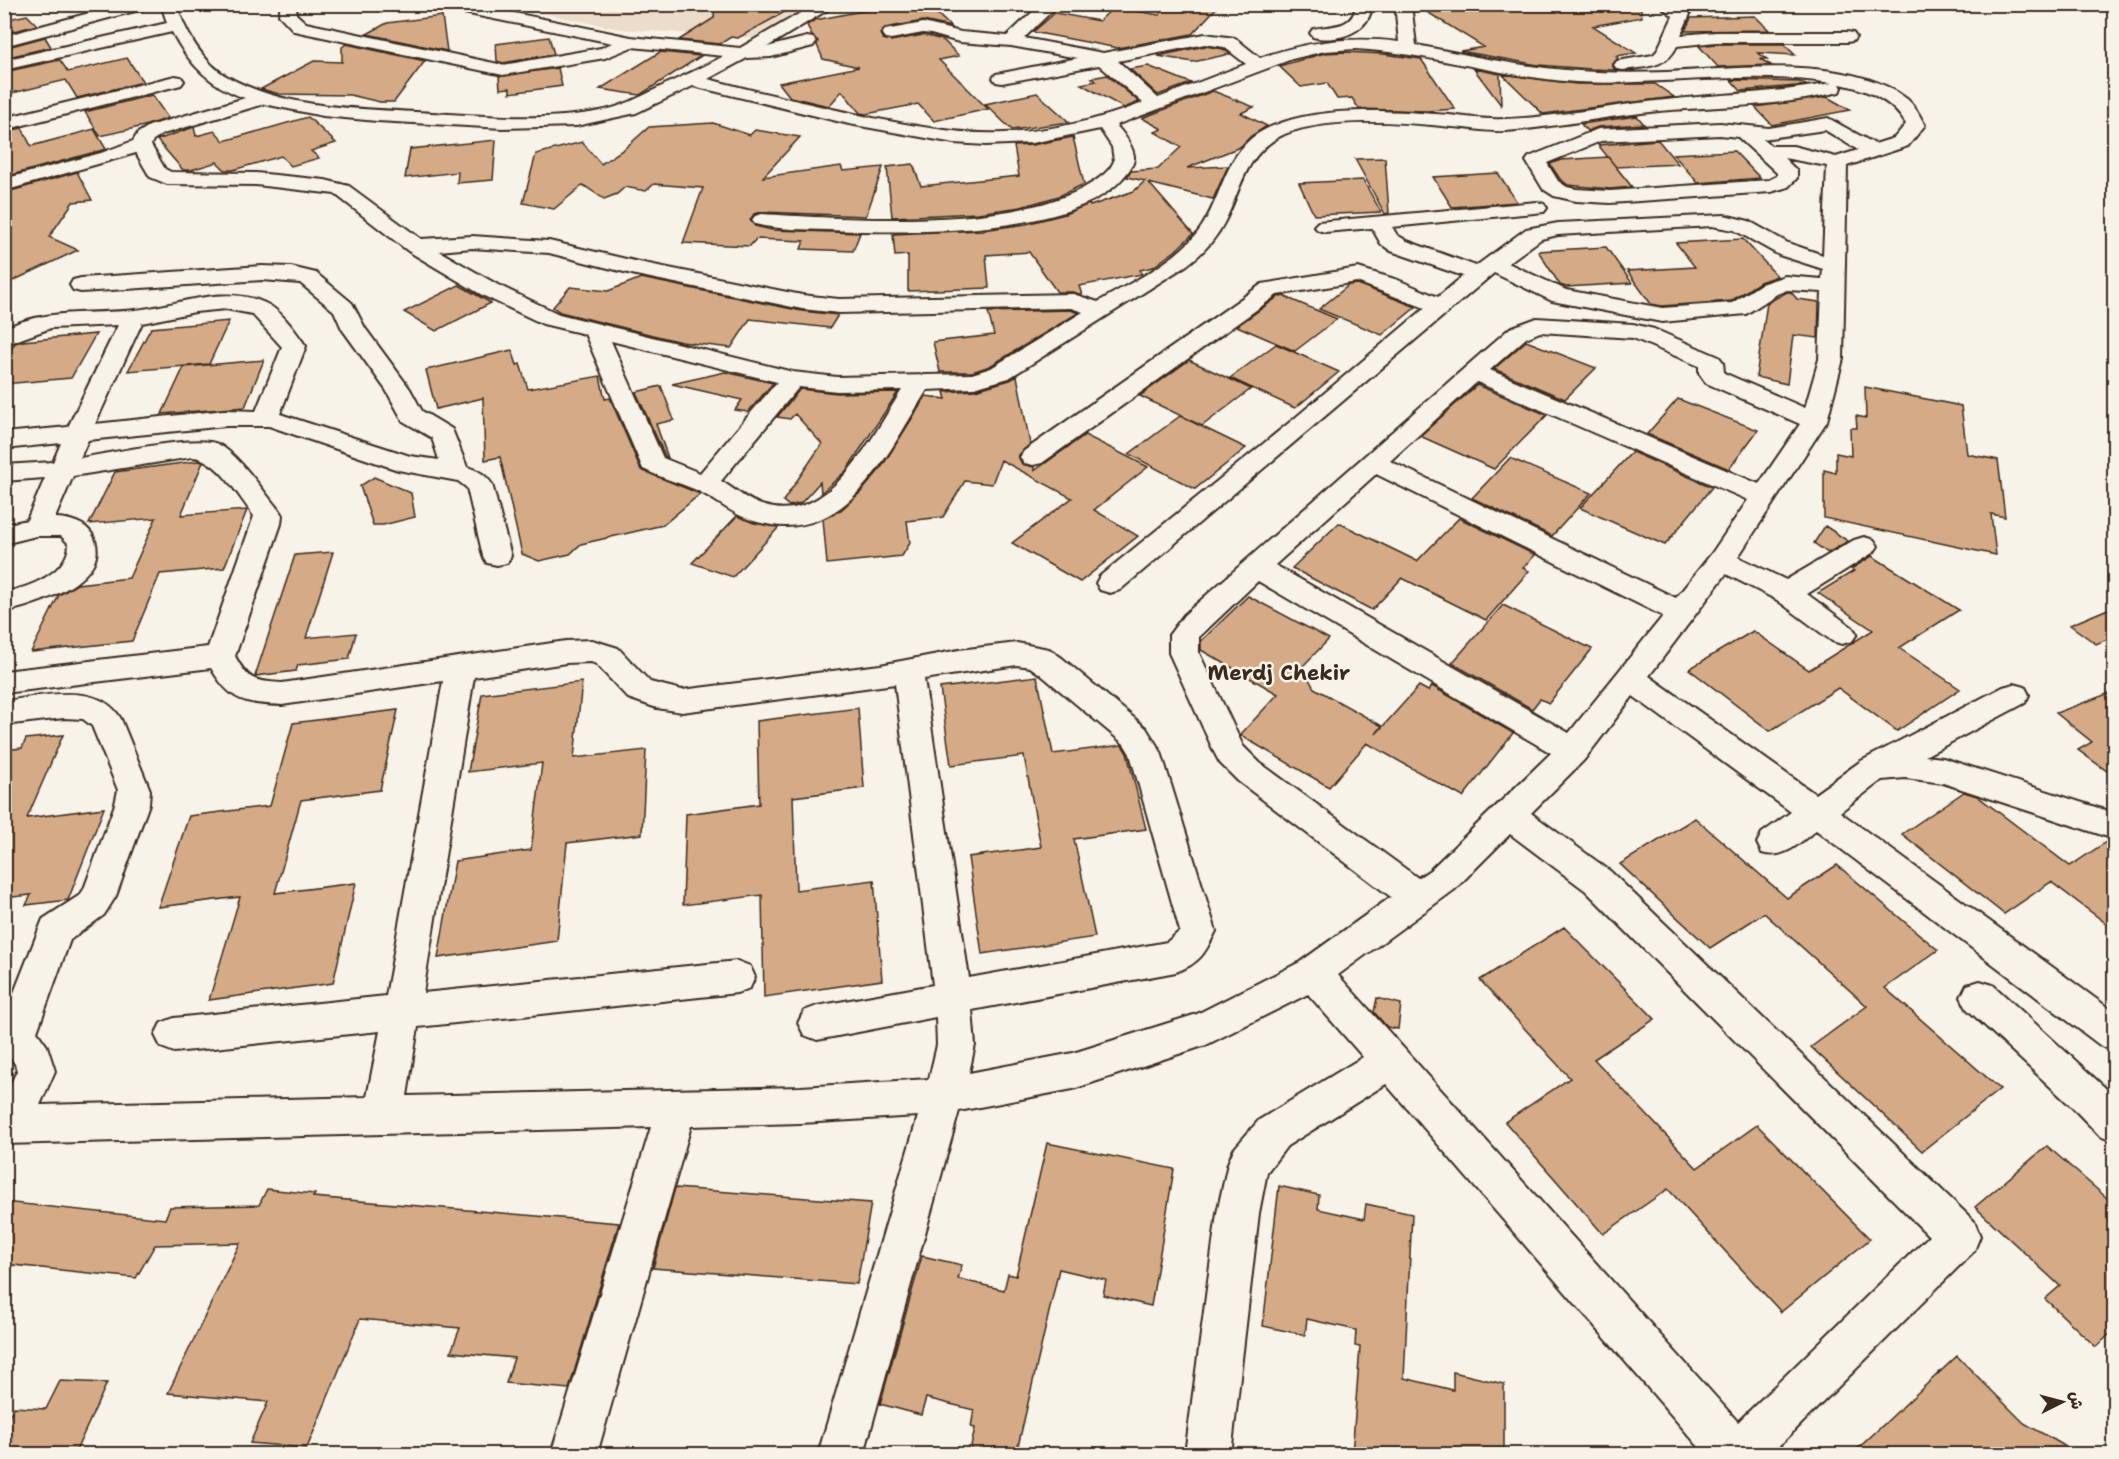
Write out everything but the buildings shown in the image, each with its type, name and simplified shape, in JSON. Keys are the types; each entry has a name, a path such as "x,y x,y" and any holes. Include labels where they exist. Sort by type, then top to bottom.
{"street":[{"path":"4,32 112,4"},
{"path":"4,41 144,4"},
{"path":"169,4 171,17 190,50 219,80 263,98 305,108 381,115 541,123 625,111 692,80 829,4"},
{"path":"289,4 287,15 300,27 503,70 605,53 631,42"},
{"path":"444,4 631,42 742,53 771,52 807,42"},
{"path":"1011,41 1051,4"},
{"path":"692,80 788,106 963,139 1004,140 1068,133 1155,105 1258,50 1357,25 1362,20 1364,4"},
{"path":"1403,4 1408,44"},
{"path":"1002,78 1205,39 1229,42 1258,50 1408,44 1534,61 1611,66 1636,64 1658,59 1665,53 1682,14 1666,4"},
{"path":"4,65 176,26"},
{"path":"891,34 923,28 959,38 1011,41 1101,58 1114,66 1155,105"},
{"path":"1670,40 1716,37 1847,37"},
{"path":"1408,44 1552,75 1643,78 1701,74 1785,74 1850,81 1861,83 1903,105 1916,124 1901,142 1837,163 1793,152 1767,152"},
{"path":"4,124 175,81"},
{"path":"141,145 157,173 167,178 255,179 326,186 342,190 416,246 510,300 551,319 793,379 837,384 974,381 1000,373 1101,311 1195,248 1215,221 1239,163 1251,146 1273,132 1303,123 1343,118 1401,118 1485,126 1507,125 1657,106 1787,97 1840,87 1850,81"},
{"path":"4,185 108,157 141,145 145,137 156,130 263,98"},
{"path":"762,220 853,226 947,223 996,218 1063,204 1104,185 1122,168 1124,158 1122,147 1104,122"},
{"path":"1743,131 1788,171 1787,177 1781,183 1772,186 1610,197 1561,192 1550,184 1536,161 1598,135 1720,129 1743,131 1769,134 1828,124 1875,152"},
{"path":"4,713 64,706 90,708 105,719 134,790 132,804 99,896 92,905 56,930 17,1035 33,1058 36,1071 8,1125 801,1105 944,1096 1074,1071 1206,1028 1313,973 1442,880 1573,751 1722,560 1814,422 1831,360 1837,163"},
{"path":"1325,226 1537,208"},
{"path":"1110,583 1304,423 1485,268 1534,234 1558,229 1712,220 1731,221 1748,227 1779,247 1834,275"},
{"path":"1379,223 1389,239 1399,246 1485,268 1560,296 1662,315 1738,309 1769,289 1785,283 1834,275"},
{"path":"416,246 472,242 549,247 636,268 802,302 839,306 1073,301 1101,311"},
{"path":"81,285 262,273 291,274 308,278 344,308 354,329 388,379 398,389 412,416 443,434 456,472"},
{"path":"1033,457 1270,289 1358,275 1390,285 1440,306"},
{"path":"4,338 45,322 134,317 212,304 238,303 259,308 294,346 265,418"},
{"path":"38,527 77,435 134,317"},
{"path":"1418,898 1249,772 1231,754 1184,653 1184,635 1194,621 1476,373 1518,333 1537,326 1633,331 1646,334 1711,362 1711,373 1715,378 1814,422"},
{"path":"595,331 652,463 666,471 705,484 735,504 764,515 798,516 826,507 856,479 919,383"},
{"path":"1476,373 1763,496"},
{"path":"705,484 793,379"},
{"path":"4,441 226,418 265,418 407,464 467,475 479,484 497,556"},
{"path":"4,473 63,469 192,449 209,450 227,465 268,514 267,524 220,656 232,680 246,691 282,694 566,652 592,651 607,656 639,690 657,697 682,700 758,693 1017,654 1038,657 1135,736 1145,752 1198,931 1192,943 1176,956 817,1023"},
{"path":"1374,463 1680,612"},
{"path":"4,535 38,527 68,528 79,535 84,545 82,558 56,584 34,594 4,602"},
{"path":"1787,593 1863,546"},
{"path":"1722,560 1787,593 1842,634"},
{"path":"1256,567 1573,751"},
{"path":"4,682 220,656"},
{"path":"384,1116 460,669"},
{"path":"841,1455 944,1096 956,1045 953,998 908,671"},
{"path":"1630,678 1817,813 2115,1034"},
{"path":"1774,843 1872,770 2014,695"},
{"path":"1872,770 1897,766 1943,771 2113,826"},
{"path":"1313,973 1737,1455 1959,1236 1598,881 1509,815"},
{"path":"2019,963 1976,1001 2084,1092 2115,1123"},
{"path":"174,1035 737,977"},
{"path":"1208,1455 1238,1213 1248,1163 1273,1132 1390,1061"},
{"path":"574,1455 677,1108"}],"shaded area":[{"path":"514,5 819,5 754,38 619,29 517,8"}],"district":[{"name":"Merdj Chekir","path":"1279,673"}]}
